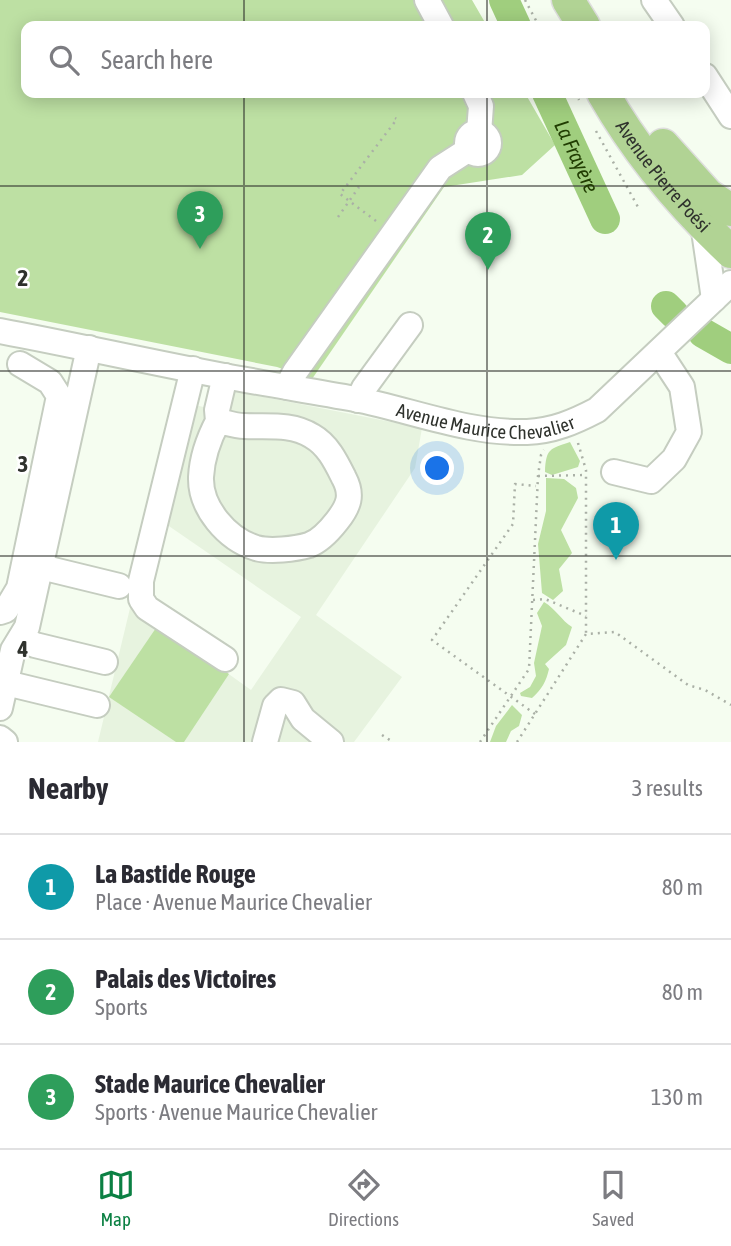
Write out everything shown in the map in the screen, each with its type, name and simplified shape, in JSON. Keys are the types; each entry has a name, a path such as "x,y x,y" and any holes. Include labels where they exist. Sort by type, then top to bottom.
{"main road":[{"path":"550,0 562,21"},
{"path":"568,0 581,21"},
{"name":"Avenue Pierre Poési","path":"630,98 718,215 731,253"},
{"name":"Avenue Pierre Poési","path":"592,99 643,153 718,215"}],"street":[{"path":"427,0 438,21"},
{"path":"654,0 669,21"},
{"path":"710,84 731,116"},
{"path":"291,379 440,168 474,141 481,106 477,98"},
{"path":"718,215 725,294"},
{"name":"Avenue Maurice Chevalier","path":"0,331 225,376 291,379 358,400 500,431 550,430 572,423 597,410 725,294"},
{"path":"358,400 410,325"},
{"path":"0,612 6,610 19,589 59,396 50,382 10,368 30,338"},
{"path":"0,708 13,650 27,627 89,348"},
{"path":"614,472 651,481 674,459 689,432 682,387 659,352"},
{"path":"193,369 141,581 141,599 147,608 225,659"},
{"path":"218,421 243,426 276,425 312,435 332,454 349,486 348,507 328,532 311,545 279,549 257,548 237,538 219,524 204,499 201,478 208,441 218,421 217,410 225,376"},
{"path":"41,568 119,586"},
{"path":"21,638 35,645 105,662"},
{"path":"6,683 97,705"},
{"path":"265,742 275,706 281,700 293,703 303,719 331,742"},
{"path":"0,738 5,742"}],"path":[{"path":"525,0 536,21"},
{"path":"380,224 340,194 397,119 395,118"},
{"path":"594,127 638,207"},
{"path":"338,217 359,187"},
{"path":"517,742 586,634 586,475 572,423"},
{"path":"480,742 529,669 538,476 541,455 549,444"},
{"path":"538,476 586,475"},
{"path":"535,713 432,640 513,524 515,484 538,486"},
{"path":"533,600 545,599 586,615"},
{"path":"586,634 615,632 688,685 705,690 731,704"},
{"path":"382,735 393,742"}],"shaded area":[{"path":"233,391 422,428 415,468 316,615 402,677 354,742 98,742 131,604 251,690 301,617 163,522 190,404 217,410"}],"green space":[{"path":"0,0 472,0 484,21 21,21 21,98 528,98 555,145 522,175 444,187 312,379 277,367 0,312"},
{"path":"570,442 580,461 578,467 552,475 545,472 550,451"},
{"path":"546,478 564,479 576,488 578,498 561,530 572,553 559,569 563,591 553,600 542,593 538,544 546,511"},
{"path":"544,602 572,627 566,645 545,664 549,669 541,688 532,698 521,696 520,693 530,687 536,676 534,663 542,626 537,613"},
{"path":"158,625 229,674 184,742 176,742 109,697"},
{"path":"512,705 522,715 519,726 511,731 506,742 490,742 496,726"}],"waterway":[{"name":"La Frayère","path":"504,0 514,21"},
{"name":"La Frayère","path":"549,98 605,219"},
{"name":"La Frayère","path":"666,306 674,314"},
{"name":"La Frayère","path":"703,333 731,349"}],"place":[{"name":"Stade Maurice Chevalier","path":"200,249"},
{"name":"Palais des Victoires","path":"488,270"},
{"name":"La Bastide Rouge","path":"616,560"}]}
